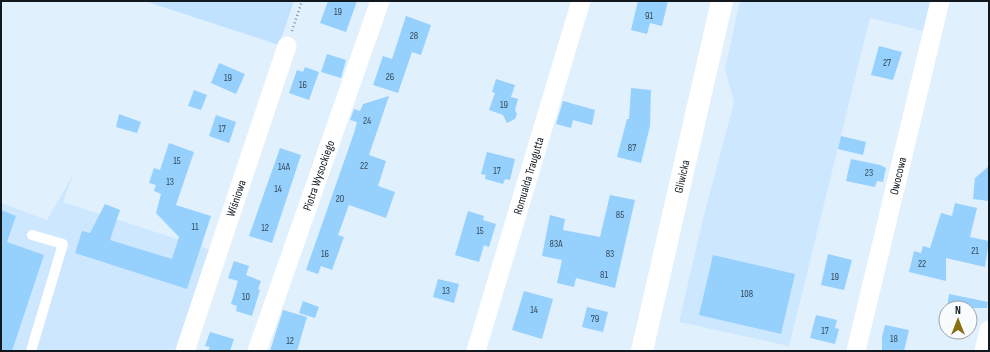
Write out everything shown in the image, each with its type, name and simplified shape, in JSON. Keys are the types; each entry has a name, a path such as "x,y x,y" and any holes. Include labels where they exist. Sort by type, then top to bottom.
{"main road":[{"name":"Gliwicka","path":"642,351 722,1"}],"street":[{"name":"Piotra Wysockiego","path":"257,351 380,1"},
{"name":"Romualda Traugutta","path":"476,351 581,1"},
{"name":"Owocowa","path":"856,351 940,1"},
{"name":"Wiśniowa","path":"185,351 287,46"},
{"path":"984,351 989,330"}],"lane":[{"path":"31,351 63,244 32,235"}],"path":[{"path":"287,46 302,1"}],"shaded area":[{"path":"145,1 294,1 279,45"},
{"path":"740,1 931,1 924,31 870,18 789,346 679,322 703,219 734,102 725,69"},
{"path":"73,175 63,202 214,251 177,351 1,351 1,203 47,220"}],"building":[{"path":"328,1 357,1 346,32 320,23"},
{"path":"638,1 668,1 662,26 650,23 647,34 631,30"},
{"path":"406,16 431,25 421,55 412,52 398,93 373,85 383,56 392,59"},
{"path":"879,46 902,52 893,80 871,75"},
{"path":"327,54 346,60 341,78 321,72"},
{"path":"219,63 245,74 236,94 211,83"},
{"path":"305,67 319,72 309,100 289,93 297,70 303,72"},
{"path":"496,79 515,85 511,97 518,99 515,110 517,114 515,119 507,123 503,115 489,110 495,93 492,92"},
{"path":"631,88 651,90 650,126 641,163 617,157 627,119 629,119"},
{"path":"194,90 207,95 201,110 188,106"},
{"path":"389,96 369,155 386,161 378,186 395,192 386,218 349,205 338,235 344,237 332,270 321,266 318,274 306,270 354,133 357,122 350,120 354,109 360,111 363,104"},
{"path":"563,101 595,110 592,125 573,120 571,128 556,124"},
{"path":"119,114 141,122 137,133 116,127"},
{"path":"216,115 236,122 229,143 209,136"},
{"path":"841,136 866,142 863,155 838,149"},
{"path":"169,143 194,152 176,205 211,216 187,289 75,253 82,231 90,233 105,204 120,210 110,240 172,259 179,237 156,213 161,194 154,191 156,185 149,183 154,168 160,170"},
{"path":"280,148 301,155 272,243 249,236"},
{"path":"487,152 515,159 510,180 505,179 503,184 485,179 486,175 481,174"},
{"path":"851,159 880,165 886,168 883,182 877,181 875,187 846,181"},
{"path":"989,166 989,201 973,199 975,178"},
{"path":"610,195 635,200 615,288 576,278 574,287 557,283 562,260 542,256 550,215 565,219 563,230 600,237"},
{"path":"955,203 977,208 970,237 989,241 985,267 946,258 946,281 909,272 914,251 921,253 923,246 930,248 941,213 952,216"},
{"path":"1,210 16,216 7,242 44,255 12,351 1,351"},
{"path":"468,211 484,216 483,220 496,224 489,247 484,245 479,262 455,255"},
{"path":"828,254 852,260 844,290 821,285"},
{"path":"713,255 795,274 781,334 699,315"},
{"path":"234,261 249,266 246,275 261,281 258,289 260,290 252,316 236,311 237,306 231,304 238,281 228,278"},
{"path":"438,279 459,284 454,303 433,297"},
{"path":"524,291 553,299 542,339 512,330"},
{"path":"949,294 988,302 987,308 978,308 978,300 948,300"},
{"path":"303,301 319,307 315,318 299,313"},
{"path":"587,307 608,312 603,332 582,327"},
{"path":"283,310 307,317 297,351 270,351"},
{"path":"816,315 837,320 835,328 839,329 835,344 810,338"},
{"path":"885,325 909,330 904,351 882,351 882,337"},
{"path":"210,332 234,339 230,351 208,351 210,347 205,346"}]}
